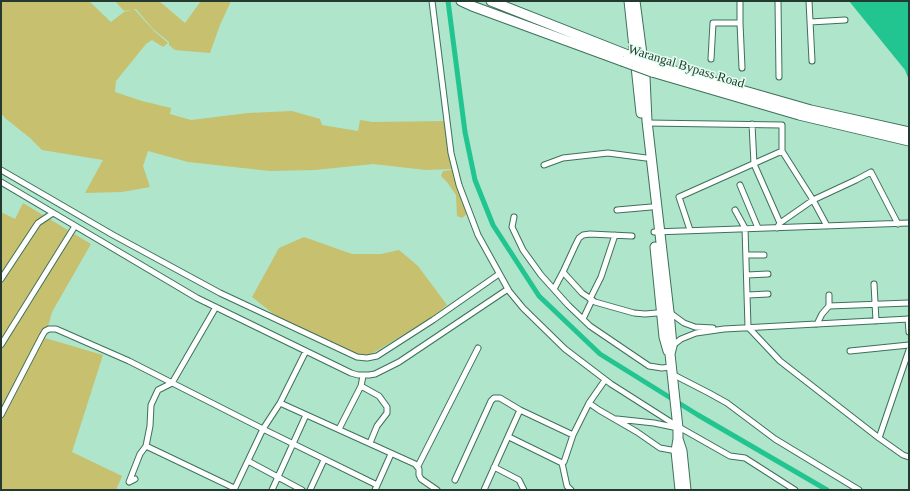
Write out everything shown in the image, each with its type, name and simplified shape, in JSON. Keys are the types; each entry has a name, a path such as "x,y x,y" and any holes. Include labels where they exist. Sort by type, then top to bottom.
{"highway":[{"name":"Warangal Bypass Road","path":"461,1 653,68 799,115 909,141"},
{"name":"Warangal Bypass Road","path":"491,1 625,58"},
{"path":"629,1 646,158 652,207 657,232"},
{"path":"635,1 645,77 647,123 665,312 664,337 666,347 671,350 679,451 680,490"},
{"name":"Warangal Bypass Road","path":"653,68 811,110 909,132"},
{"path":"679,451 686,490"}],"street":[{"path":"432,1 451,153 459,185 478,235 508,291 523,308 565,349 605,380 677,426 730,456 745,458 794,490"},
{"path":"740,1 742,68"},
{"path":"778,1 780,77"},
{"path":"809,1 812,61"},
{"path":"810,22 845,20"},
{"path":"711,59 713,23 740,23"},
{"path":"647,123 782,125 782,151 813,200 827,226"},
{"path":"752,124 754,164 779,225"},
{"path":"690,230 679,197 782,151"},
{"path":"544,165 563,158 608,153 646,158"},
{"path":"1,170 113,235 220,293 357,358 377,356 433,320 499,274"},
{"path":"779,225 813,200 871,172 898,224"},
{"path":"1,182 197,298 351,373 363,376 376,374 399,362 508,289"},
{"path":"740,185 758,228"},
{"path":"617,210 652,207"},
{"path":"735,210 746,228 748,328 780,361 879,438 909,458"},
{"path":"1,279 38,223 53,213"},
{"path":"514,217 512,227 523,250 541,275 568,305 590,326 649,366 662,368 727,403 775,440 859,490"},
{"path":"657,232 758,228 779,225 827,226 909,223"},
{"path":"1,345 75,226"},
{"path":"554,289 579,238 583,235 632,236"},
{"path":"582,319 601,277 615,235"},
{"path":"746,255 764,255"},
{"path":"563,272 582,293 591,299 634,313 645,314 665,312 695,327 724,329"},
{"path":"747,275 768,274"},
{"path":"874,284 876,321"},
{"path":"748,296 768,294"},
{"path":"817,324 822,314 829,306 828,295"},
{"path":"829,306 909,303"},
{"path":"135,479 129,482 140,454 146,446 150,426 151,405 158,390 172,383 216,307"},
{"path":"671,350 681,339 696,333 724,329 908,319 909,332"},
{"path":"1,415 45,331 49,329 56,329 111,353 324,460 377,484"},
{"path":"850,351 909,345"},
{"path":"437,490 422,480 419,475 418,466 478,348"},
{"path":"879,438 909,350"},
{"path":"146,446 234,489 263,429 280,403 306,351"},
{"path":"339,429 361,386 363,376"},
{"path":"571,490 567,486 562,464 573,435 589,403 605,380"},
{"path":"361,386 380,396 387,407 387,413 377,426 370,443"},
{"path":"455,480 493,399 497,397 520,410 573,435"},
{"path":"280,403 418,466"},
{"path":"589,403 637,432 660,448 679,451"},
{"path":"484,490 520,410"},
{"path":"272,490 306,415"},
{"path":"615,419 677,426"},
{"path":"509,437 562,464"},
{"path":"374,490 391,454"},
{"path":"310,490 324,460"},
{"path":"248,461 302,490"},
{"path":"494,467 519,480 524,490"}],"shaded area":[{"path":"1,1 89,1 111,22 124,12 134,9 153,30 168,43 163,47 152,40 146,44 116,81 115,92 142,101 171,108 170,114 191,120 248,113 292,111 320,119 322,125 358,131 360,120 373,122 446,121 452,169 426,170 373,164 315,170 270,171 188,162 148,151 143,166 150,187 122,192 85,193 103,160 42,150 1,113"},
{"path":"115,1 159,1 185,23 201,1 231,1 220,25 210,53 175,50 169,45 169,42 153,29 136,9 124,11"},
{"path":"849,1 909,1 909,80 905,70"},
{"path":"452,170 468,213 462,218 457,216 456,195 441,176 443,171"},
{"path":"23,203 91,244 52,312 45,338 103,355 72,452 122,476 116,490 1,490 1,212 15,219"},
{"path":"304,237 352,254 381,254 399,250 418,266 447,305 428,320 363,359 290,327 252,297 279,248"}],"waterway":[{"path":"448,1 465,132 475,180 493,225 539,296 600,354 698,415 827,490"}]}
